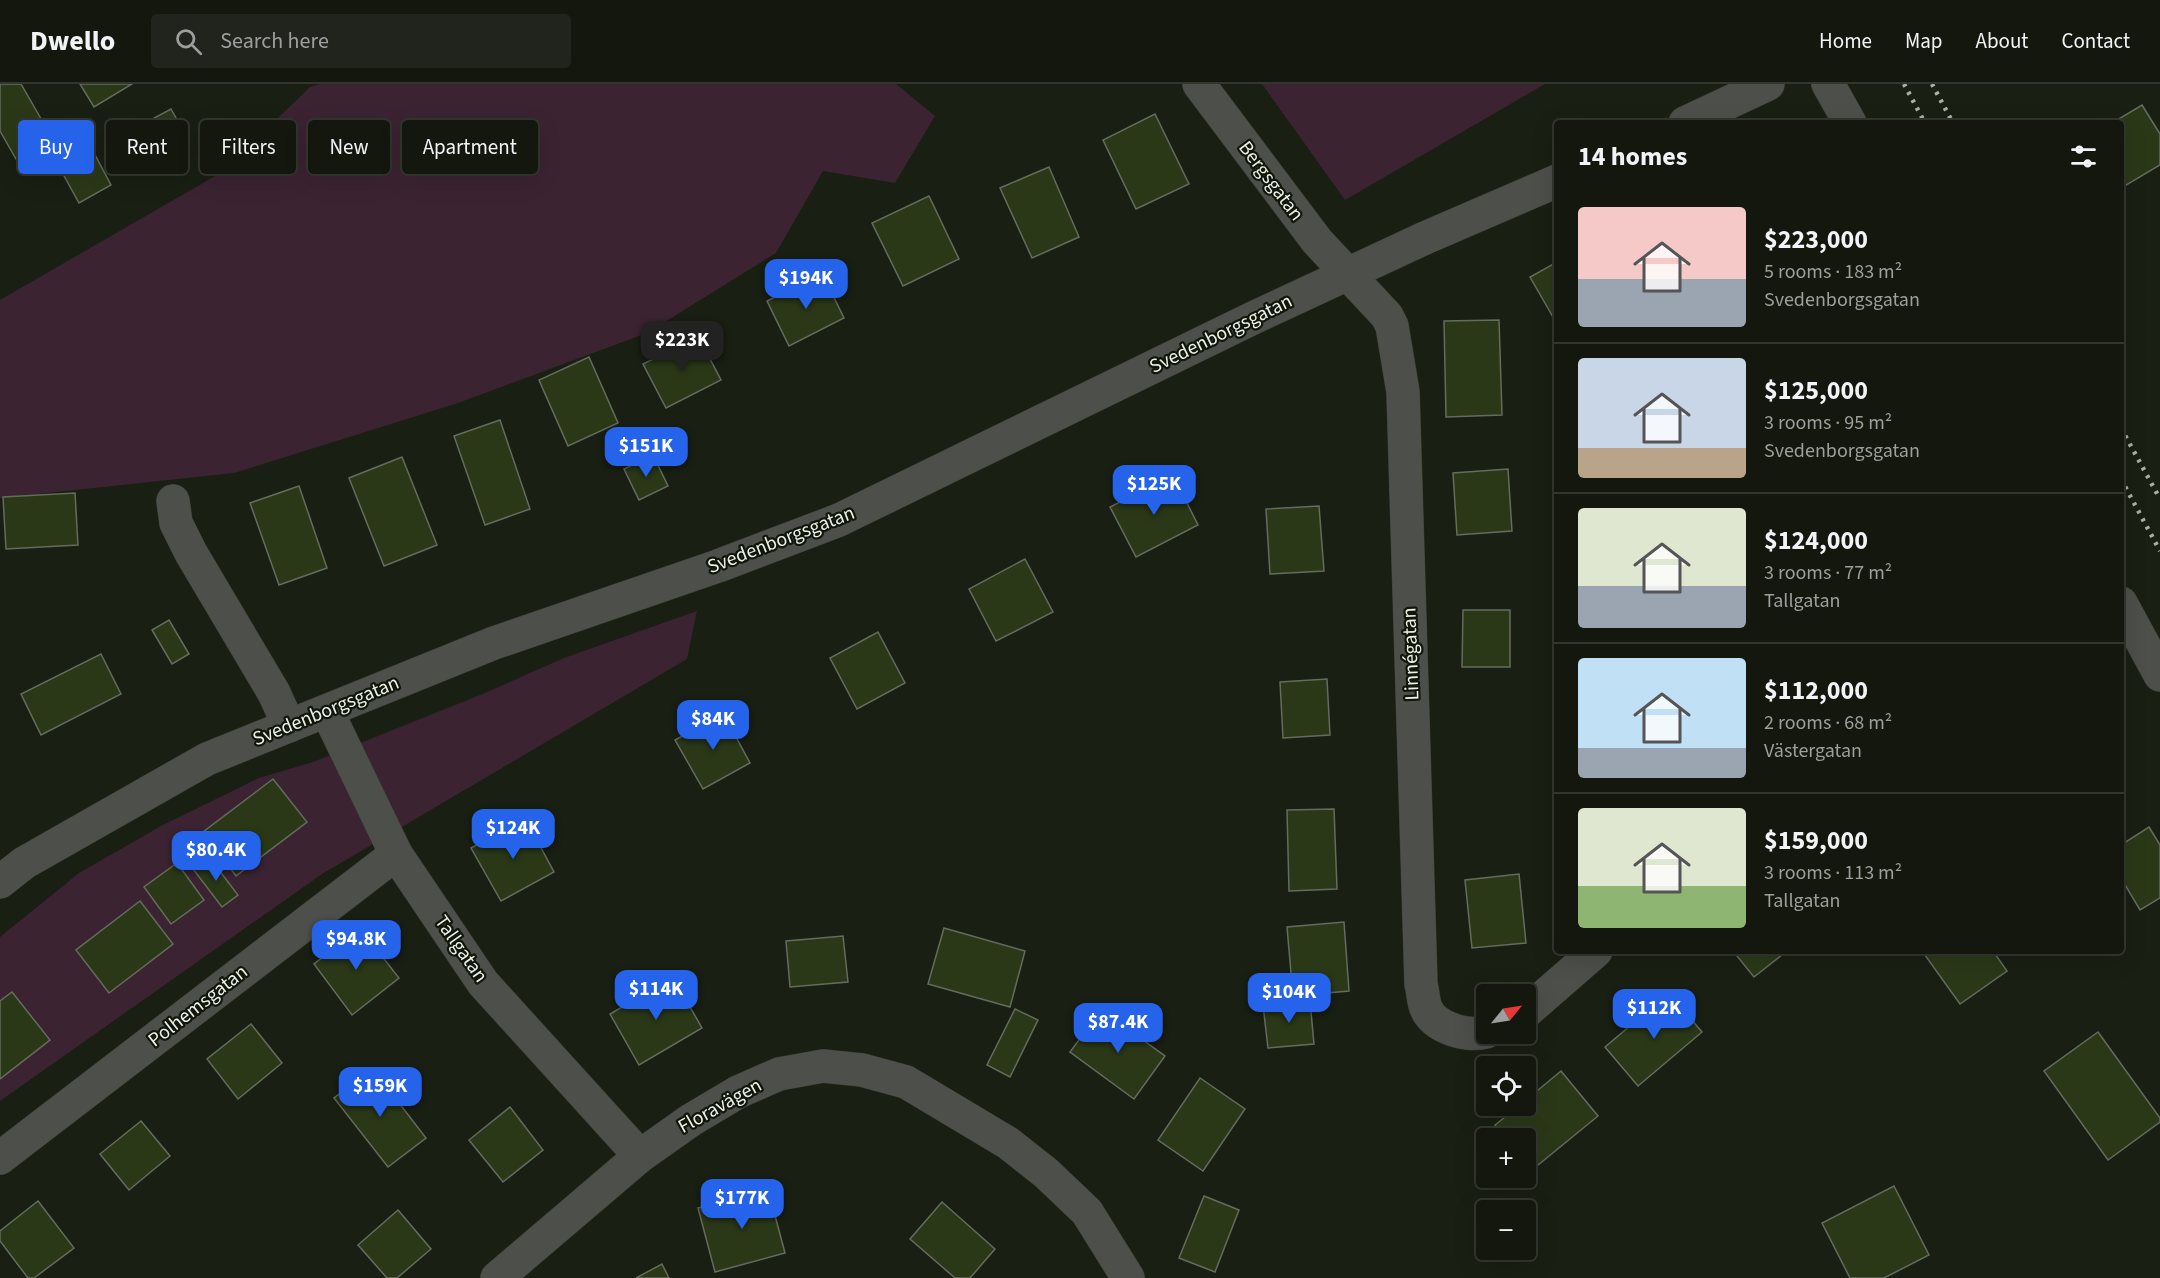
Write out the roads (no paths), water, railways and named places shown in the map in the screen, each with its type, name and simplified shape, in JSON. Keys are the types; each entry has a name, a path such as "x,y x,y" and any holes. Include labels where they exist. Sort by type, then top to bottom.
{"street":[{"name":"Bergsgatan","path":"1199,84 1304,224 1347,275"},
{"path":"1691,120 1768,84"},
{"path":"1828,84 1848,120"},
{"name":"Svedenborgsgatan","path":"0,882 24,863 207,759 494,643 718,566 838,520 1253,318 1554,182"},
{"name":"Linnégatan","path":"1347,275 1387,316 1392,326 1403,392 1421,984 1426,1010 1438,1022 1474,1032"},
{"path":"173,501 177,523 191,553 274,693 290,726"},
{"path":"2124,609 2160,675"},
{"name":"Tallgatan","path":"327,711 396,854 483,983 640,1156"},
{"name":"Polhemsgatan","path":"0,1158 396,854"},
{"path":"1536,1003 1593,954"},
{"name":"Floravägen","path":"497,1278 640,1156 691,1120 738,1092 779,1074 823,1066 862,1070 906,1082 1008,1143 1087,1212 1128,1278"}],"railway":[{"path":"1904,84 1923,120"},
{"path":"1932,84 1951,120"},
{"path":"2124,433 2160,499"},
{"path":"2124,485 2160,551"}]}
